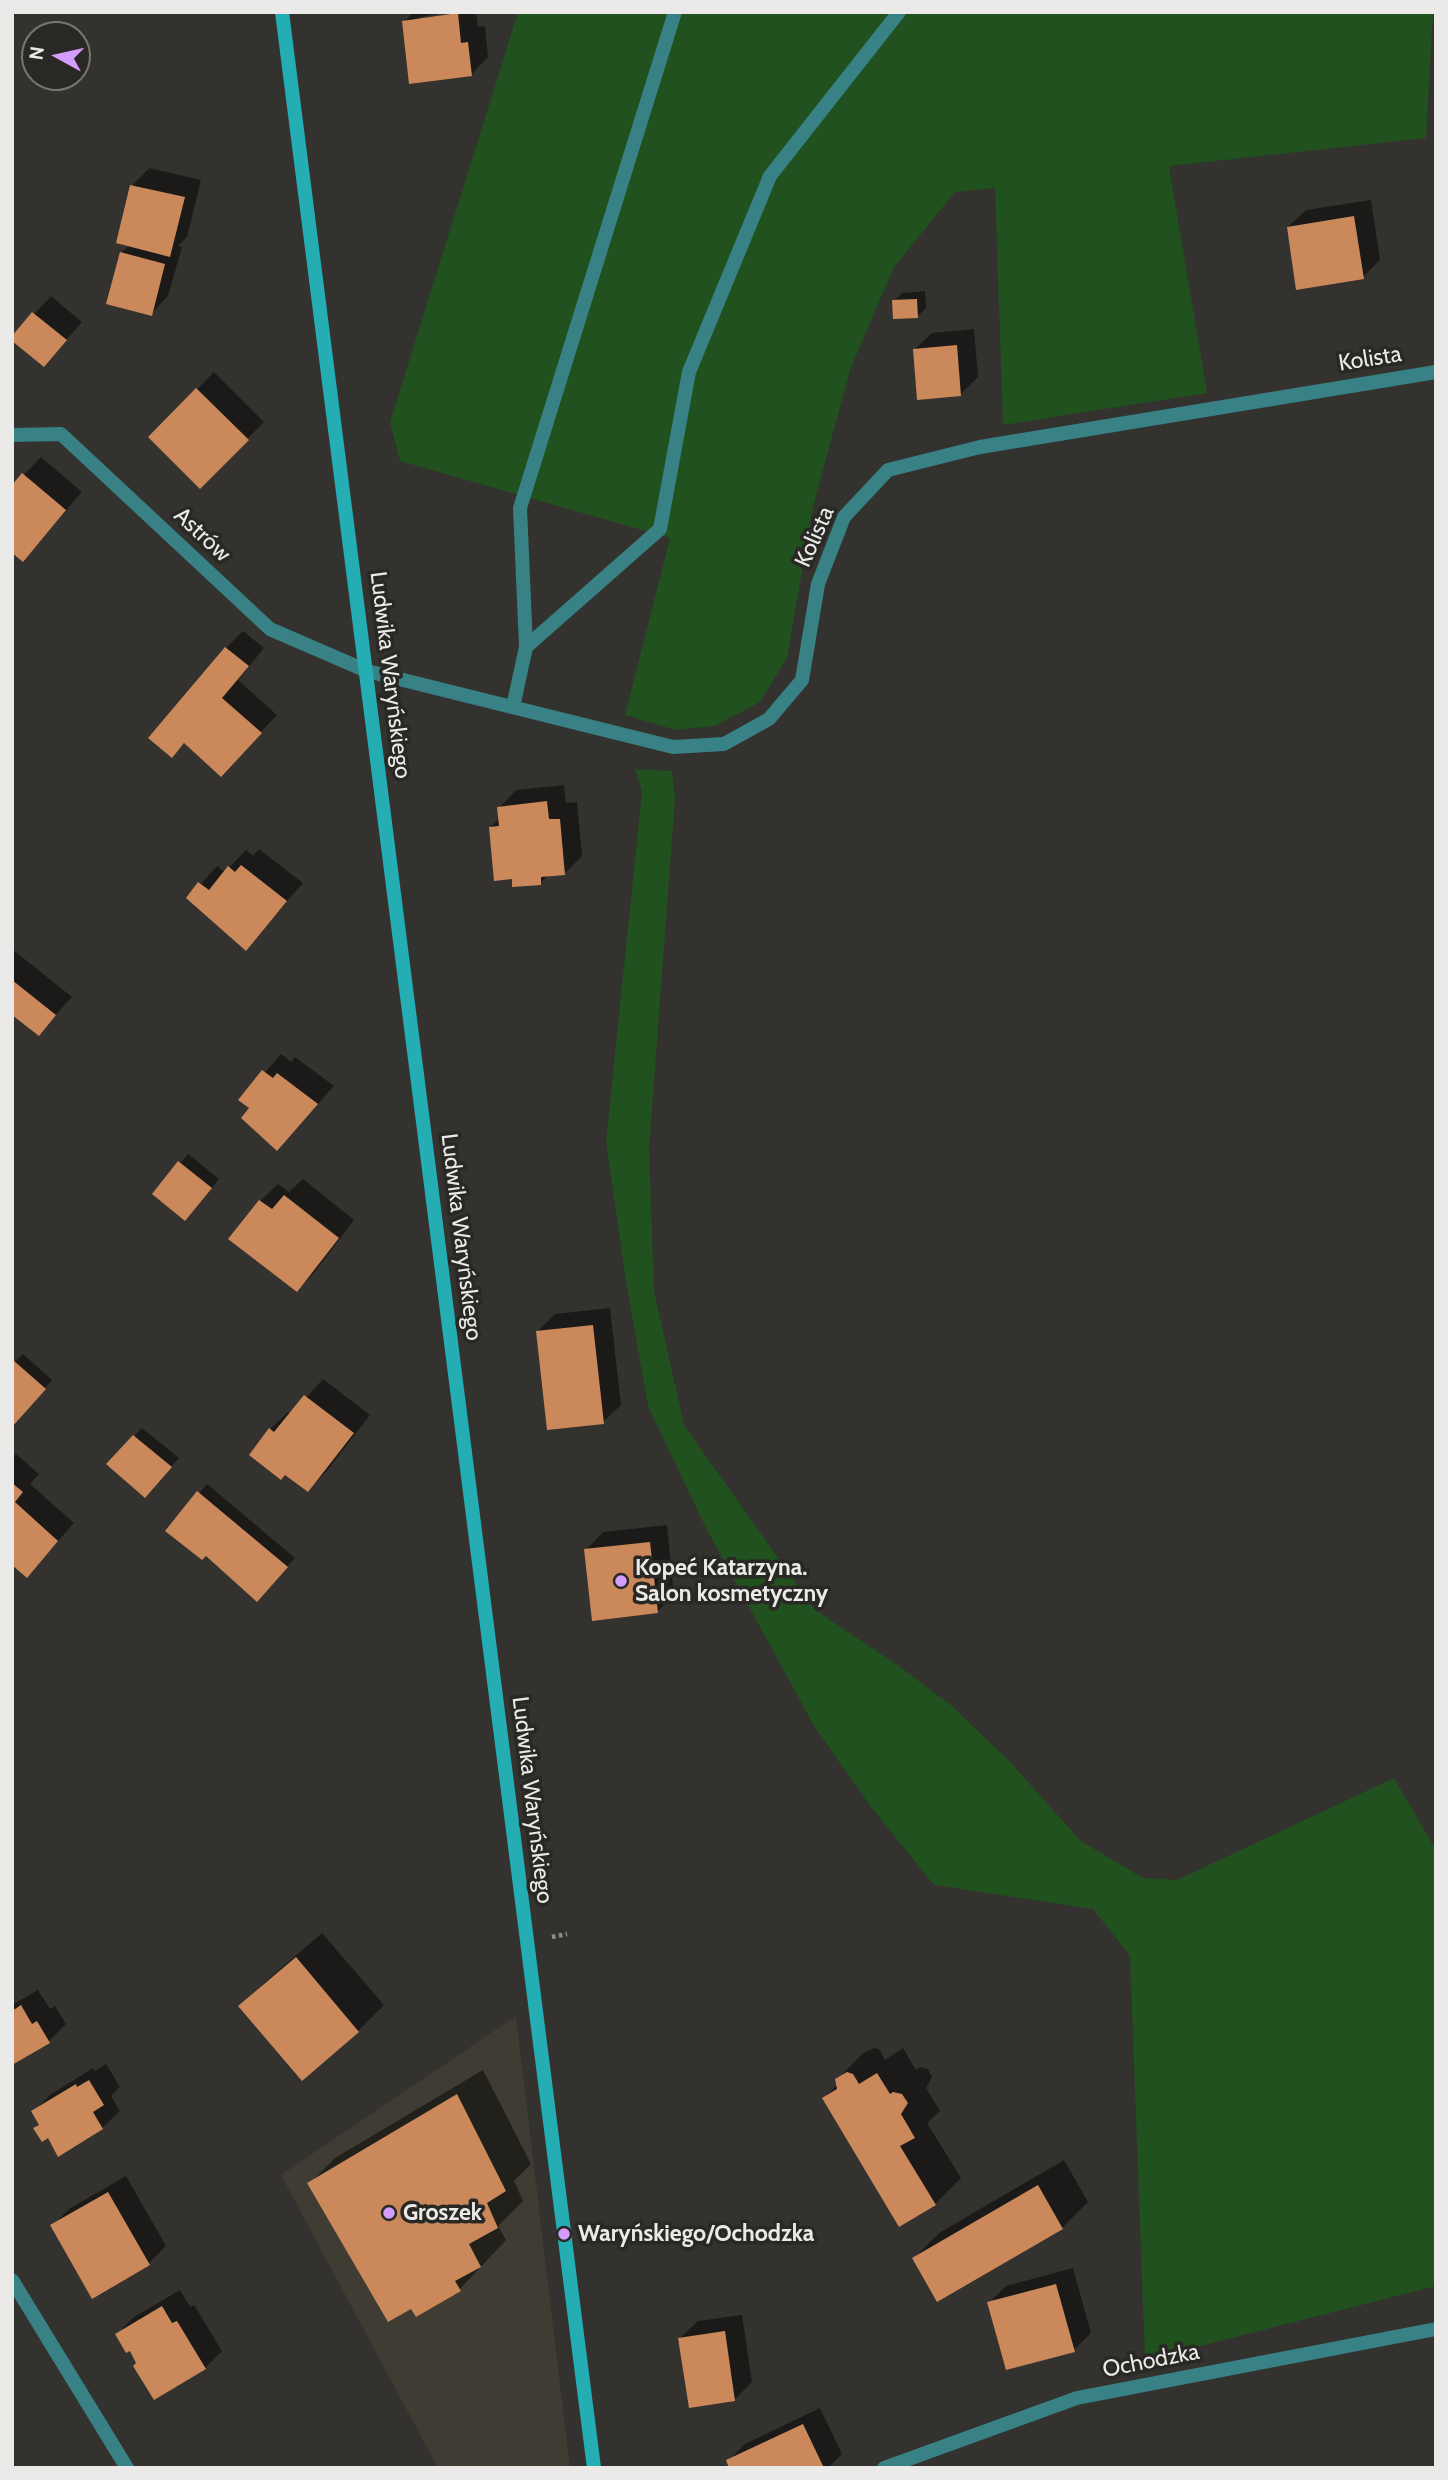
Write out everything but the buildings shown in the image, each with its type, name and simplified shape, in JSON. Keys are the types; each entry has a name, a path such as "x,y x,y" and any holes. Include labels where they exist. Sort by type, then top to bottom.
{"street":[{"name":"Ludwika Waryńskiego","path":"282,12 594,2468"},
{"path":"513,707 526,647 520,508 675,12"},
{"path":"526,647 660,528 689,372 770,176 899,12"},
{"name":"Kolista","path":"367,671 673,747 724,744 769,719 802,680 818,584 844,517 888,470 980,447 1436,372"},
{"name":"Astrów","path":"12,435 61,434 270,629 367,671"},
{"path":"12,2280 127,2468"},
{"name":"Ochodzka","path":"884,2468 1077,2398 1436,2329"}],"shaded area":[{"path":"516,2016 570,2468 438,2468 281,2175"}],"green space":[{"path":"518,12 1433,12 1426,138 1169,166 1207,393 1003,425 995,188 955,192 894,267 850,370 813,507 787,658 760,702 715,726 675,730 625,715 670,538 400,461 390,422"},
{"path":"635,769 672,771 675,798 649,1149 654,1291 684,1425 815,1610 899,1666 952,1706 1010,1762 1081,1841 1143,1878 1177,1880 1394,1778 1436,1850 1436,2286 1145,2360 1130,1956 1093,1909 934,1885 871,1807 814,1726 705,1526 648,1406 606,1142 642,791"}],"place":[{"name":"Kopeć Katarzyna. Salon kosmetyczny","path":"621,1581"},
{"name":"Groszek","path":"389,2213"},
{"name":"Waryńskiego/Ochodzka","path":"564,2234"}]}
